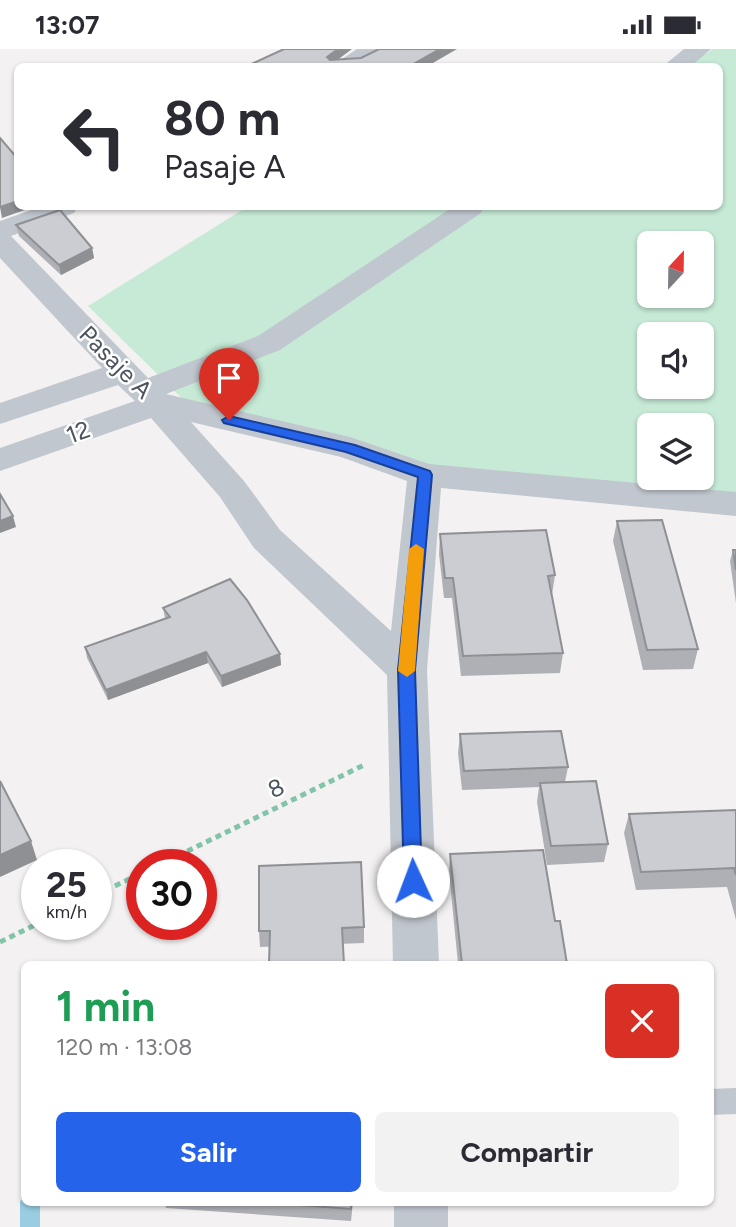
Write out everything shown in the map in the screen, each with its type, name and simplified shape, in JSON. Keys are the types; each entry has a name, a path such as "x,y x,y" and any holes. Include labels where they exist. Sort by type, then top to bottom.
{"street":[{"path":"349,63 374,49"},
{"path":"680,63 699,49"},
{"path":"0,231 56,210"},
{"path":"407,670 267,539 232,489 141,389 269,343 467,210"},
{"name":"Pasaje A","path":"0,241 141,389 350,448 425,475 736,504"},
{"name":"12","path":"0,414 141,389"},
{"name":"12","path":"0,460 141,389"},
{"path":"416,961 407,670 425,475"},
{"path":"421,1206 421,1227"}],"lane":[{"path":"714,1102 736,1101"}],"path":[{"name":"8","path":"192,849 409,743"},
{"path":"0,942 21,932"}],"green space":[{"path":"713,49 736,49 736,498 453,480 196,412 88,306 242,210 723,210 723,63 691,63"}],"building":[{"path":"284,49 338,49 327,57 330,60 361,58 379,49 440,49 415,63 254,63"},
{"path":"0,138 14,154 14,202 0,207"},
{"path":"60,210 92,248 59,265 16,225"},
{"path":"0,494 13,516 0,521"},
{"path":"662,520 698,649 647,650 617,521"},
{"path":"546,530 555,575 548,576 563,653 463,656 453,578 445,578 440,534"},
{"path":"230,579 247,600 280,654 221,676 206,652 106,690 85,647 170,617 163,608"},
{"path":"561,731 568,767 464,771 460,734"},
{"path":"0,781 31,841 0,855"},
{"path":"596,781 608,844 551,846 540,783"},
{"path":"736,810 736,875 734,868 641,872 629,814"},
{"path":"543,850 555,921 560,921 567,961 462,961 450,854"},
{"path":"361,862 364,927 342,928 344,961 269,961 270,931 259,931 259,866"},
{"path":"312,1206 351,1206 351,1209"}],"waterway":[{"path":"30,1206 30,1227"}],"slow traffic":[{"path":"407,671 416,549"}],"route":[{"path":"229,420 350,448 425,475 407,670 413,881"}]}
